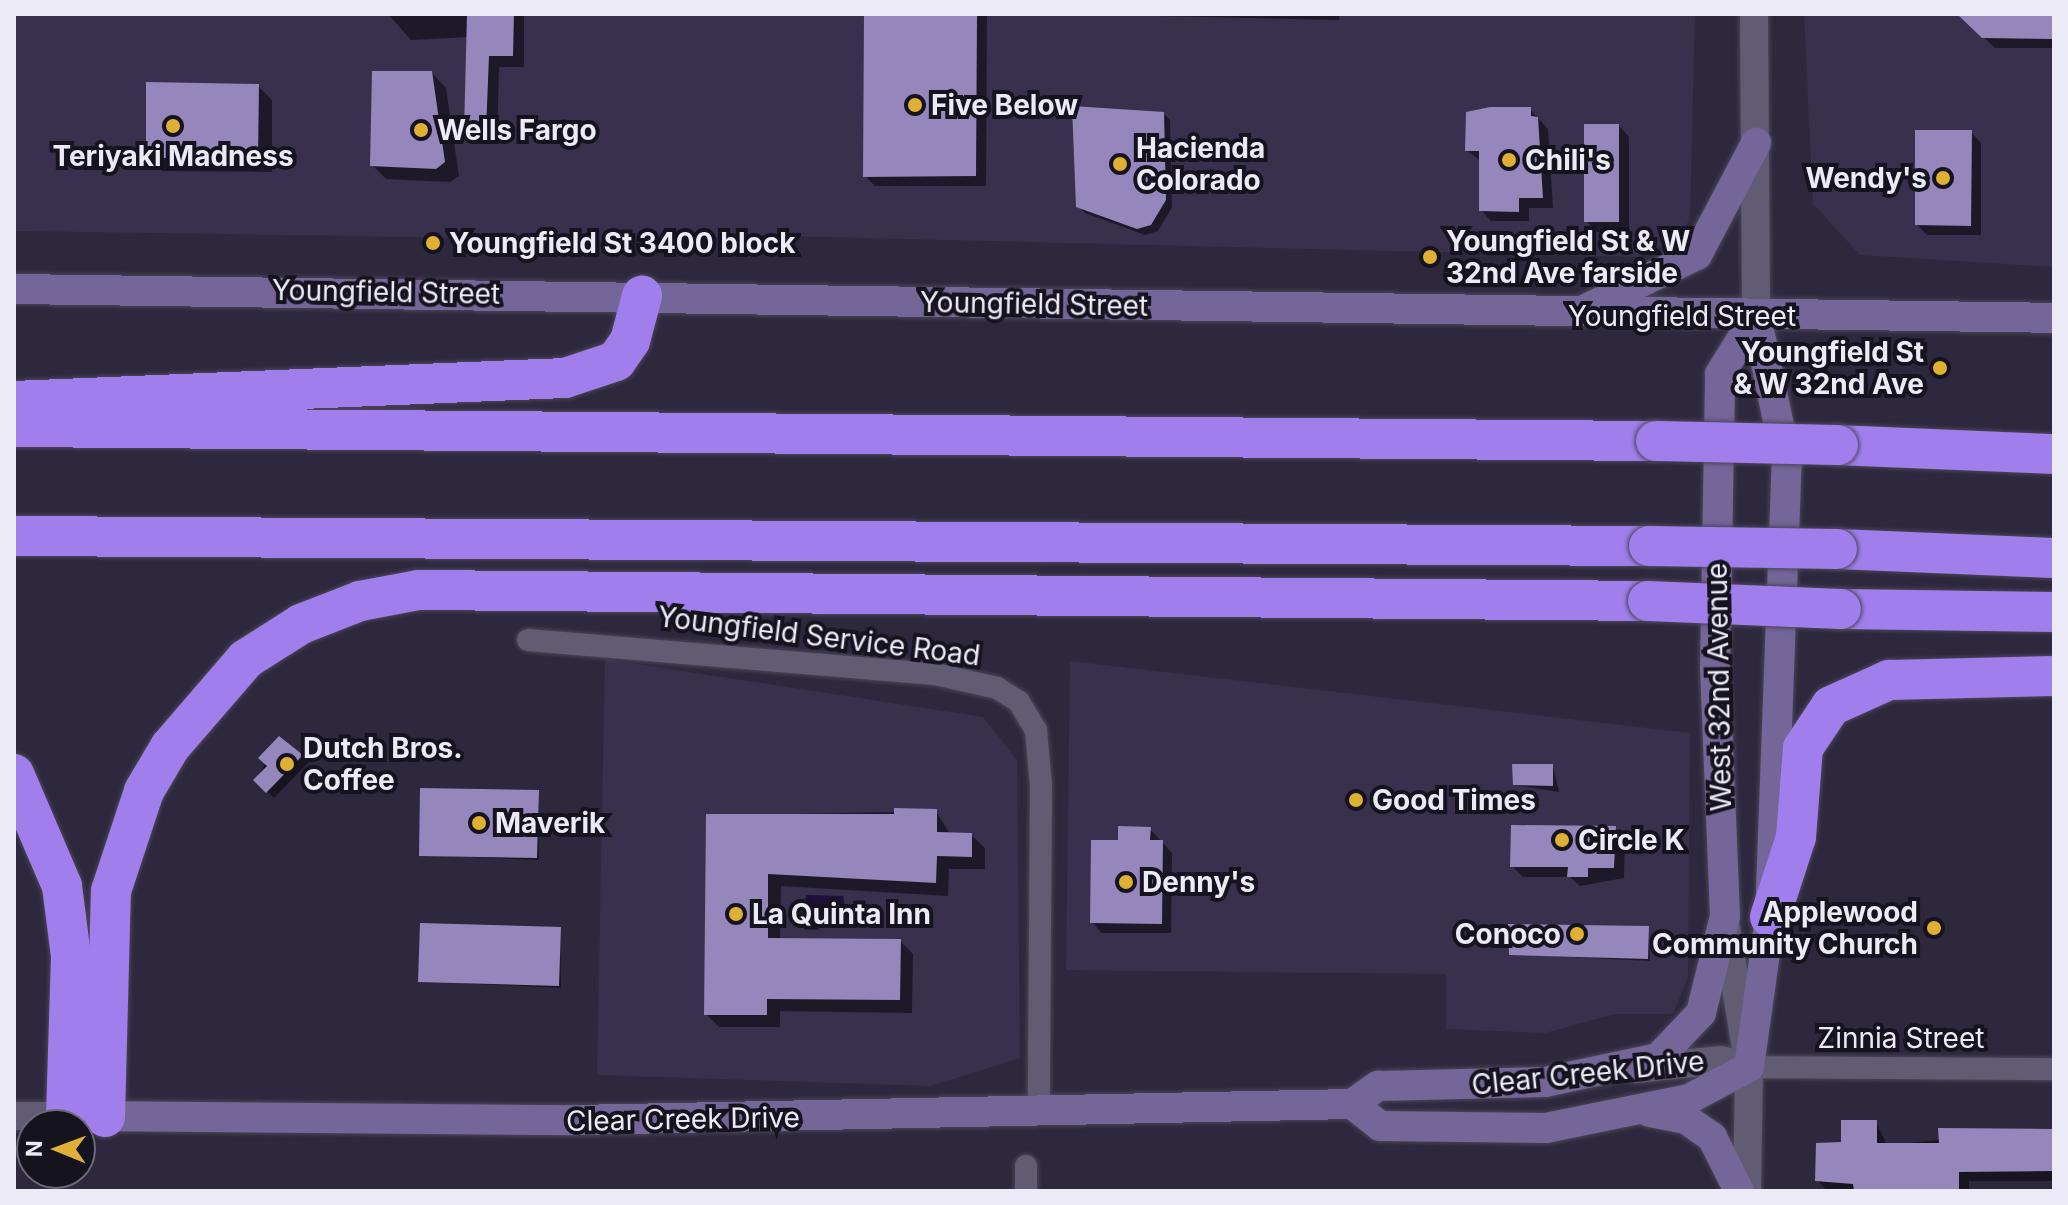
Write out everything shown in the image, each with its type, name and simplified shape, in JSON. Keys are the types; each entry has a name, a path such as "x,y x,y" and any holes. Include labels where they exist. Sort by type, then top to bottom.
{"highway":[{"path":"14,401 565,378 616,361 630,341 642,296"},
{"path":"14,427 1656,441 2054,454"},
{"path":"14,536 1649,546 1837,549 2054,558"},
{"path":"87,1109 111,891 144,791 178,737 246,659 301,624 360,601 464,590 1648,601 1841,609 2054,612"},
{"path":"1770,917 1796,837 1803,748 1831,706 1889,680 2054,676"},
{"path":"14,774 62,886 85,1109"}],"main road":[{"path":"1569,316 1697,255 1756,143"},
{"name":"Youngfield Street","path":"14,289 642,296 1569,316 2054,318"},
{"name":"West 32nd Avenue","path":"1725,916 1715,669 1720,374 1756,316"},
{"name":"West 32nd Avenue","path":"1749,1067 1770,917 1787,464 1756,316"},
{"path":"1620,1071 1658,1058 1692,1029 1709,993 1725,916"},
{"name":"Clear Creek Drive","path":"1352,1104 1380,1126 1493,1130 1640,1111 1706,1093 1749,1067"},
{"name":"Clear Creek Drive","path":"96,1116 1039,1113 1352,1104 1378,1086 1523,1084 1620,1071"},
{"path":"1640,1111 1699,1126 1721,1149 1739,1191"}],"street":[{"name":"West 32nd Avenue","path":"1754,14 1756,316"},
{"name":"Youngfield Service Road","path":"528,640 935,674 997,688 1019,702 1036,730 1041,786 1039,1113"},
{"name":"West 32nd Avenue","path":"1725,916 1749,1067 1747,1191"},
{"name":"Clear Creek Drive","path":"1620,1071 1713,1060 1749,1067"},
{"name":"Zinnia Street","path":"1749,1067 2054,1069"},
{"path":"1026,1166 1026,1191"}],"shaded area":[{"path":"14,14 1695,14 1690,219 1677,240 1639,257 737,235 683,241 14,231"},
{"path":"1804,14 2054,14 2054,267 1860,255 1813,204"},
{"path":"605,659 983,717 1017,760 1020,1058 931,1086 597,1075"},
{"path":"1070,661 1690,733 1688,977 1673,1014 1615,1014 1545,1033 1446,1029 1446,974 1066,970"},
{"path":"806,895 843,896 847,916 805,919"}],"building":[{"path":"467,14 514,14 513,56 489,56 486,131 464,131"},
{"path":"864,14 977,14 976,176 863,177"},
{"path":"1957,14 2054,14 2054,39 1982,38"},
{"path":"372,71 432,71 445,162 436,169 370,166"},
{"path":"146,82 259,84 258,158 146,158"},
{"name":"Hacienda Colorado","path":"1072,106 1164,112 1166,200 1151,225 1137,229 1076,207"},
{"path":"1490,107 1531,107 1531,116 1538,117 1543,198 1519,198 1519,212 1479,211 1479,151 1465,151 1466,112"},
{"path":"1584,124 1619,124 1619,222 1584,222"},
{"name":"Wendy's","path":"1915,130 1972,130 1971,226 1915,225"},
{"name":"Dutch Bros. Coffee","path":"279,736 303,755 266,793 253,780 267,766 258,758"},
{"path":"1512,764 1553,764 1553,786 1513,785"},
{"name":"Maverik","path":"420,788 539,790 537,858 419,856"},
{"path":"894,808 937,809 937,832 972,833 972,857 937,856 936,883 768,874 768,938 901,939 900,1000 767,999 767,1015 704,1015 706,814 894,814"},
{"path":"1511,825 1616,826 1614,868 1588,868 1588,877 1567,877 1568,867 1510,867"},
{"name":"Denny's","path":"1118,826 1151,827 1150,840 1163,840 1162,924 1090,923 1091,840 1118,840"},
{"path":"420,923 561,927 559,986 418,982"},
{"path":"1508,924 1649,926 1648,959 1509,955"},
{"path":"1841,1120 1877,1120 1877,1143 1939,1143 1938,1128 2054,1129 2054,1171 1959,1172 1959,1191 1854,1191 1853,1184 1815,1181 1816,1143 1841,1142"}],"place":[{"name":"Five Below","path":"915,105"},
{"name":"Teriyaki Madness","path":"173,126"},
{"name":"Wells Fargo","path":"421,130"},
{"name":"Chili's","path":"1509,160"},
{"name":"Hacienda Colorado","path":"1120,164"},
{"name":"Wendy's","path":"1943,178"},
{"name":"Youngfield St 3400 block","path":"433,243"},
{"name":"Youngfield St & W 32nd Ave farside","path":"1430,257"},
{"name":"Youngfield St & W 32nd Ave","path":"1940,368"},
{"name":"Dutch Bros. Coffee","path":"287,764"},
{"name":"Good Times","path":"1356,800"},
{"name":"Maverik","path":"479,823"},
{"name":"Circle K","path":"1562,840"},
{"name":"Denny's","path":"1126,882"},
{"name":"La Quinta Inn","path":"736,914"},
{"name":"Applewood Community Church","path":"1934,928"},
{"name":"Conoco","path":"1577,934"}]}
